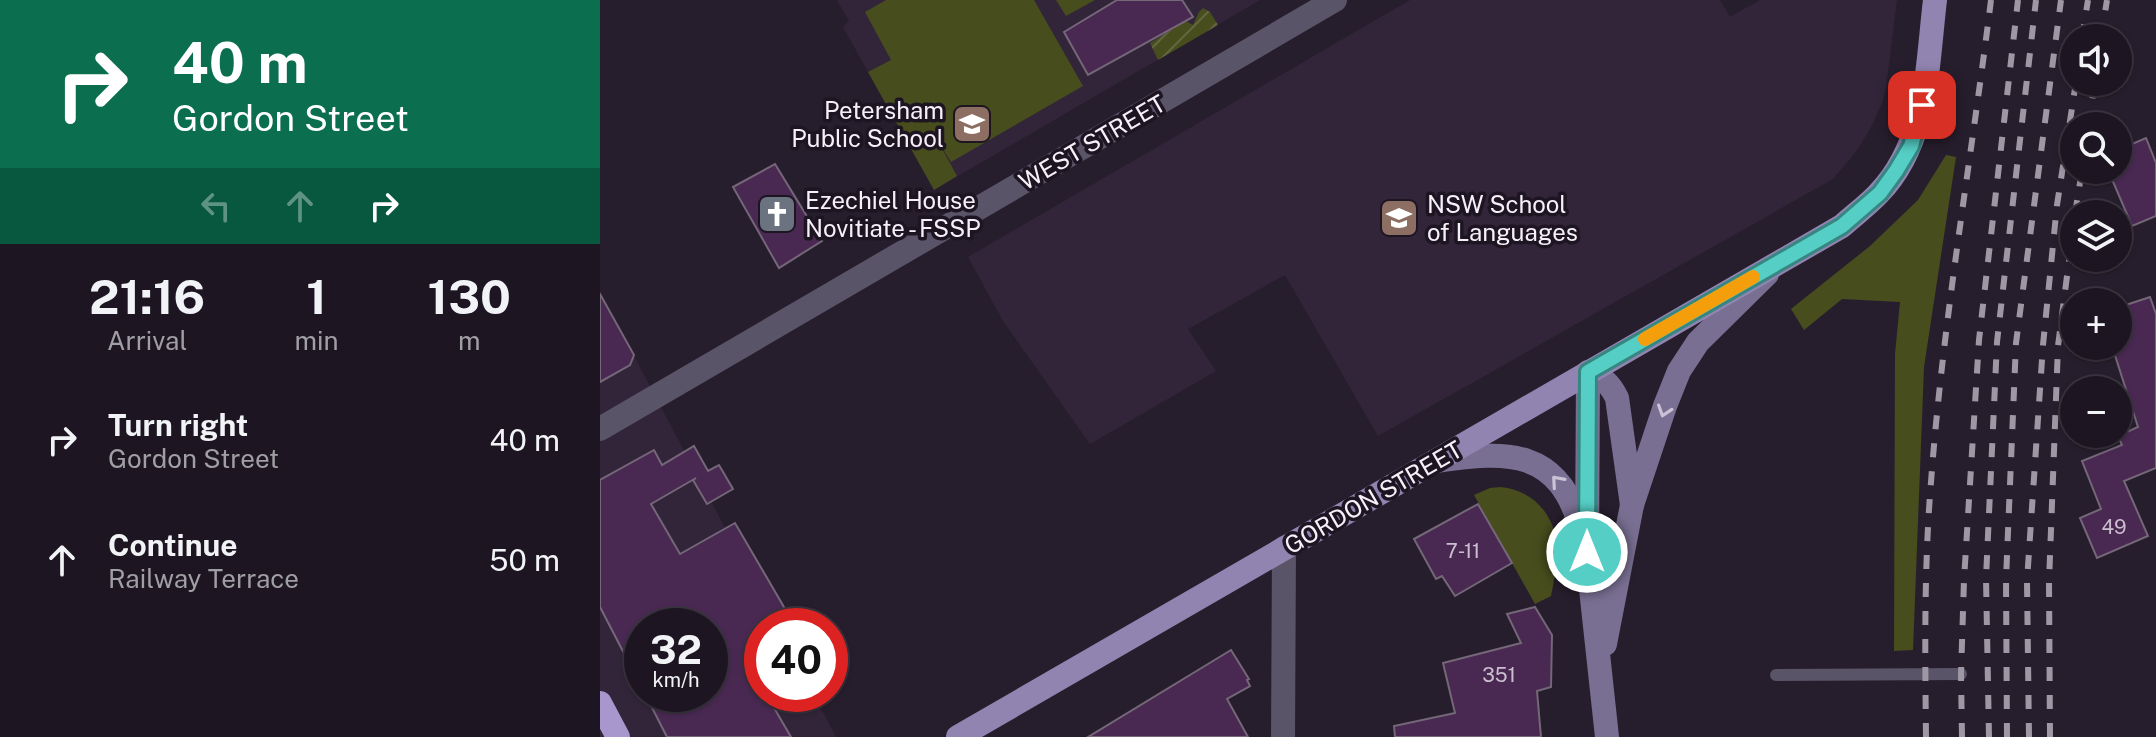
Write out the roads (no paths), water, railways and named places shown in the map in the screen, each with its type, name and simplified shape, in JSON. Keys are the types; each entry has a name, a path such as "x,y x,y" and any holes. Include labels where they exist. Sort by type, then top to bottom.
{"highway":[{"path":"600,703 618,736"}],"main road":[{"name":"GORDON STREET","path":"958,737 1842,226 1880,193 1911,146 1922,105 1935,0"}],"street":[{"name":"WEST STREET","path":"600,429 1335,0"},
{"path":"1601,666 1632,505 1679,371 1698,342 1788,257"},
{"path":"1607,737 1587,552 1588,372 1602,377 1617,398 1632,505"},
{"path":"1435,462 1492,456 1522,459 1543,467 1562,486 1571,501 1587,552"},
{"path":"1283,737 1284,548"},
{"path":"611,737 618,736"}],"lane":[{"path":"1776,675 1961,674"}],"railway":[{"path":"1926,737 1926,578 1936,422 1991,0"},
{"path":"1962,737 1964,580 1979,340 2018,0"},
{"path":"1989,737 1986,578 1997,342 2036,0"},
{"path":"2007,737 2006,579 2016,343 2061,0"},
{"path":"2084,24 2088,0"},
{"path":"2103,24 2107,0"},
{"path":"2029,737 2027,581 2043,345 2057,205 2074,96"},
{"path":"2090,112 2093,96"},
{"path":"2077,200 2080,184"},
{"path":"2050,737 2049,582 2058,346 2068,272"}],"place":[{"name":"Petersham Public School","path":"972,124"},
{"name":"Ezechiel House Novitiate - FSSP","path":"777,214"},
{"name":"NSW School of Languages","path":"1399,218"}]}
